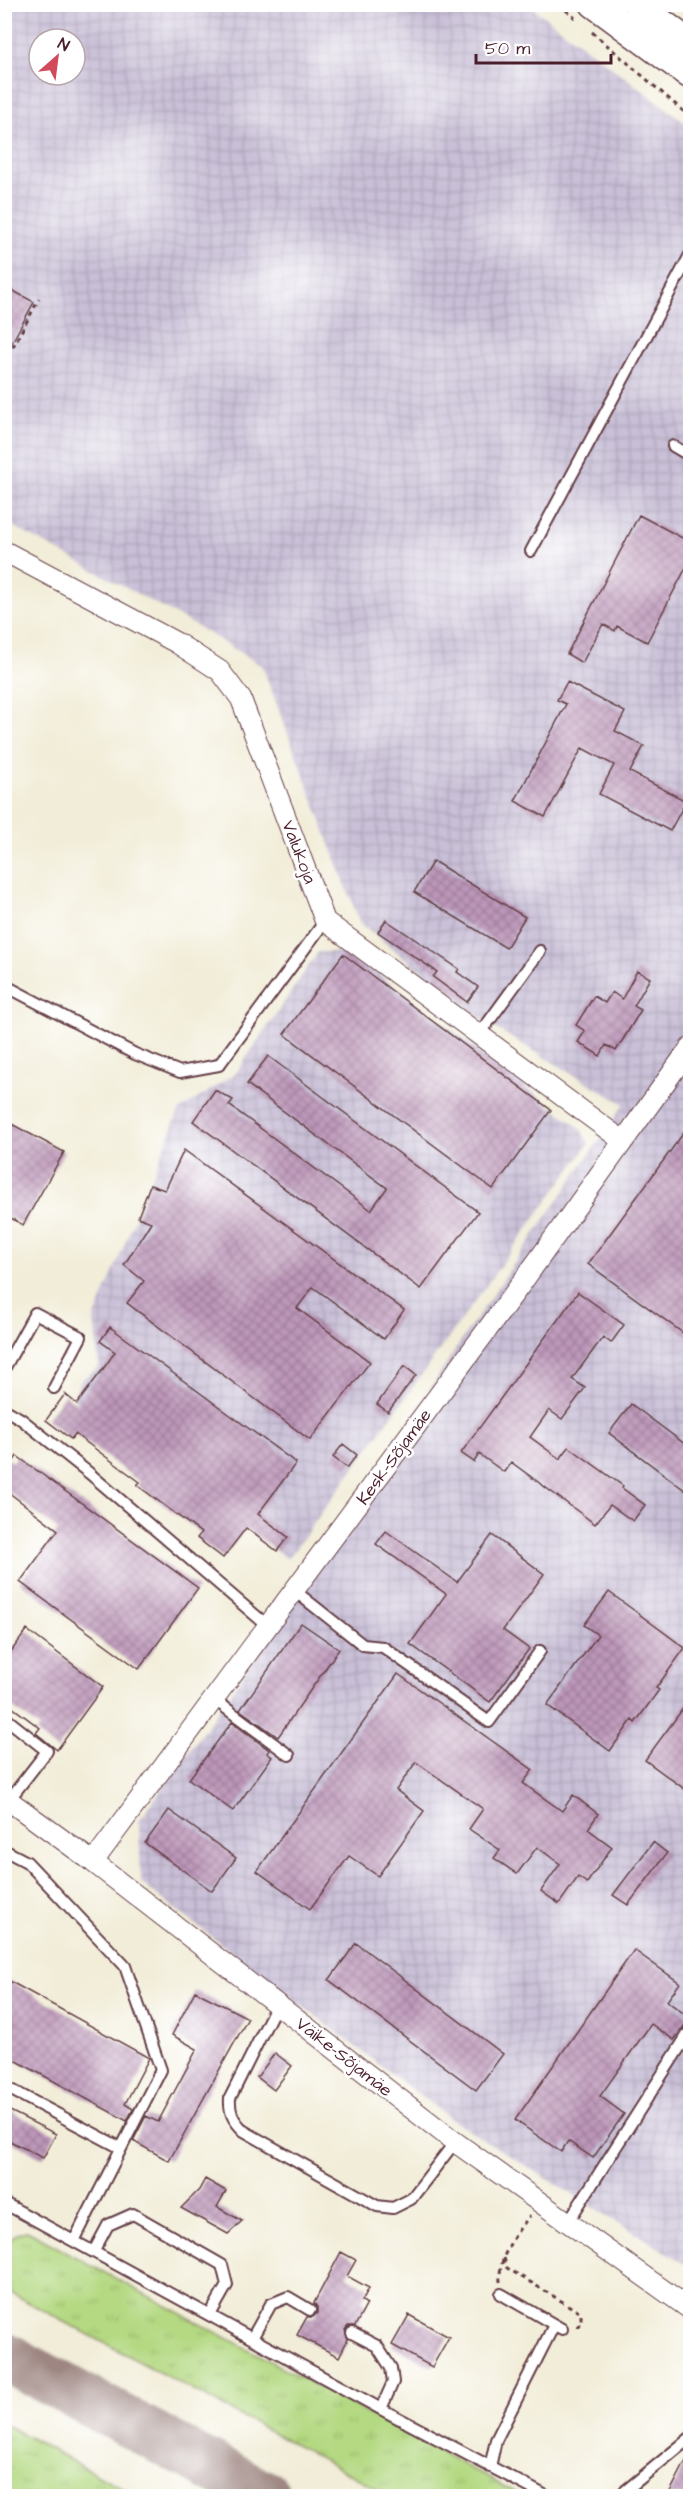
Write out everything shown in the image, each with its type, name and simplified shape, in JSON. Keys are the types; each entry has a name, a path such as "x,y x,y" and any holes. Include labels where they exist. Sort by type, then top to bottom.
{"main road":[{"path":"637,4 690,44"},
{"path":"586,17 690,75"}],"street":[{"name":"Valukoja","path":"4,551 177,643 220,671 241,699 325,921"},
{"path":"325,921 623,1141"},
{"name":"Kesk-Sõjamäe","path":"93,1862 521,1284 690,1048"},
{"name":"Väike-Sõjamäe","path":"7,1798 455,2142 690,2308"}],"lane":[{"path":"531,551 690,255"},
{"path":"673,446 690,456"},
{"path":"4,985 135,1054 180,1072 219,1065 325,921"},
{"path":"479,1035 540,951"},
{"path":"4,1369 35,1313 81,1337 54,1388"},
{"path":"4,1409 21,1419 89,1473 269,1627"},
{"path":"295,1591 363,1645 383,1647 489,1722 540,1651"},
{"path":"214,1700 289,1755"},
{"path":"4,1717 47,1751 7,1798"},
{"path":"4,1850 27,1862 125,1966 160,2070 74,2241"},
{"path":"277,2004 231,2098 229,2108 233,2120 244,2131 377,2206 393,2208 411,2199 455,2142"},
{"path":"568,2222 690,2031"},
{"path":"4,2086 120,2148"},
{"path":"6,2207 94,2251 381,2409 546,2496"},
{"path":"94,2251 108,2225 133,2214 222,2265 227,2285 210,2315"},
{"path":"490,2467 496,2440 558,2327 501,2294"},
{"path":"252,2338 271,2304 288,2297 310,2310"},
{"path":"352,2333 378,2346 391,2368 393,2382 381,2409"},
{"path":"619,2496 690,2438"}],"path":[{"path":"559,4 586,17 690,117"},
{"path":"4,363 39,299"},
{"path":"501,2294 499,2276 504,2258 521,2227 542,2204"},
{"path":"504,2258 507,2268 581,2313 581,2323 575,2331 558,2327"}],"shaded area":[{"path":"4,5 529,5 690,126 690,2267 452,2120 141,1883 139,1821 281,1622 463,1338 624,1104 488,1024 360,923 262,666 200,628 5,522"},
{"path":"318,952 350,952 580,1128 589,1144 288,1559 77,1404 74,1397 81,1380 99,1367 94,1319 179,1111 236,1073"}],"green space":[{"path":"27,2231 522,2496 391,2496 5,2290 4,2262 8,2245 18,2233"},
{"path":"4,2424 137,2496 5,2496"}],"building":[{"path":"4,286 34,302 4,357"},
{"path":"639,515 690,542 690,560 647,642 617,626 615,631 603,624 582,663 567,654"},
{"path":"567,682 625,712 615,731 644,746 630,772 686,801 670,831 599,794 614,765 582,748 545,817 515,801 566,704 557,700"},
{"path":"433,861 525,917 506,948 414,892"},
{"path":"386,920 459,969 457,972 478,987 467,1002 433,977 437,972 378,932"},
{"path":"343,954 551,1110 493,1189 284,1034"},
{"path":"637,971 650,978 634,1006 641,1010 616,1051 606,1045 600,1056 578,1042 585,1031 576,1025 594,996 605,1003 612,992 622,999"},
{"path":"268,1056 478,1212 421,1289 193,1121 215,1090 233,1100 229,1105 371,1210 387,1188 247,1084"},
{"path":"4,1120 64,1152 23,1225 4,1214"},
{"path":"690,1124 690,1338 588,1264"},
{"path":"184,1150 404,1310 384,1339 313,1287 297,1308 370,1362 310,1440 127,1303 144,1281 124,1265 151,1222 138,1217 150,1185 165,1190"},
{"path":"578,1292 624,1325 611,1343 603,1337 572,1379 585,1388 562,1419 549,1410 530,1437 560,1459 569,1447 623,1486 622,1488 645,1505 633,1521 610,1505 595,1524 511,1462 504,1472 479,1454 474,1462 461,1453"},
{"path":"110,1327 296,1463 258,1514 288,1537 277,1551 246,1528 223,1558 197,1538 201,1533 137,1485 140,1482 75,1434 71,1439 46,1420 65,1394 77,1404 115,1352 100,1341"},
{"path":"404,1366 416,1375 388,1412 377,1404"},
{"path":"631,1404 690,1448 690,1494 609,1433"},
{"path":"343,1444 357,1455 347,1468 333,1457"},
{"path":"17,1456 198,1588 139,1669 20,1582 58,1530 4,1489 4,1457 13,1462"},
{"path":"386,1531 457,1582 492,1535 544,1574 503,1630 529,1649 490,1702 410,1644 446,1594 376,1544"},
{"path":"609,1592 685,1648 656,1688 659,1690 635,1723 632,1720 610,1751 547,1705 598,1635 584,1625"},
{"path":"301,1623 339,1649 278,1737 240,1710"},
{"path":"27,1630 103,1687 57,1750 36,1733 40,1728 4,1701 4,1661"},
{"path":"398,1674 533,1770 523,1783 562,1811 573,1795 598,1814 588,1829 612,1847 587,1883 578,1877 559,1904 541,1891 560,1864 537,1847 517,1874 494,1858 500,1850 469,1829 483,1809 416,1762 396,1790 424,1811 378,1876 349,1856 310,1909 257,1871"},
{"path":"690,1699 690,1793 645,1760"},
{"path":"232,1722 269,1750 267,1753 272,1757 233,1811 189,1779"},
{"path":"169,1810 236,1858 212,1891 145,1843"},
{"path":"653,1842 667,1853 628,1905 613,1895"},
{"path":"356,1943 503,2054 476,2090 329,1980"},
{"path":"634,1950 680,1983 667,2001 690,2018 674,2040 651,2024 600,2096 624,2114 593,2158 568,2141 561,2152 515,2120"},
{"path":"4,1978 149,2058 125,2104 133,2109 127,2121 4,2054"},
{"path":"195,1991 248,2018 169,2161 133,2141 146,2116 158,2122 197,2049 172,2035"},
{"path":"275,2053 292,2066 274,2090 257,2077"},
{"path":"4,2108 56,2134 43,2158 4,2138"},
{"path":"205,2179 226,2191 217,2207 242,2221 228,2234 181,2208 199,2190"},
{"path":"341,2252 356,2260 347,2276 369,2288 362,2301 367,2304 355,2326 348,2326 345,2330 348,2339 339,2357 297,2335 307,2317 313,2317 317,2313 314,2303"},
{"path":"409,2315 449,2337 432,2367 392,2345"},
{"path":"690,2453 690,2496 668,2496"}],"taxiway":[{"path":"4,2356 266,2496"}]}
